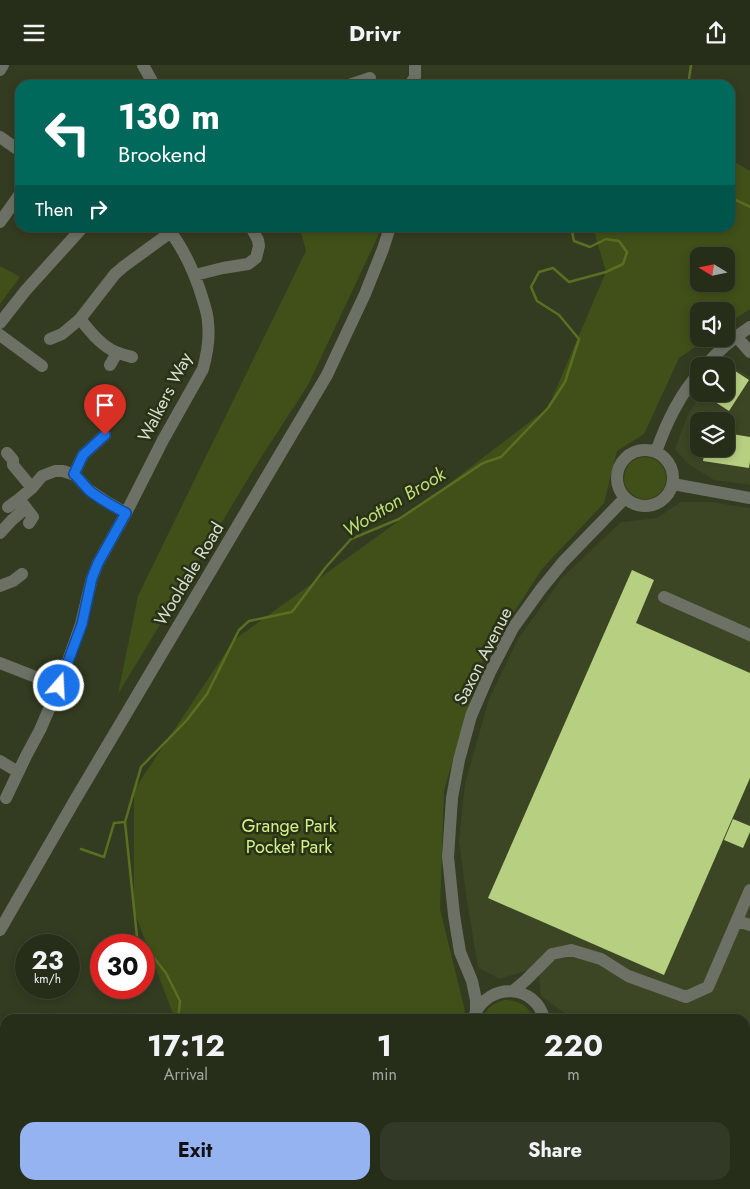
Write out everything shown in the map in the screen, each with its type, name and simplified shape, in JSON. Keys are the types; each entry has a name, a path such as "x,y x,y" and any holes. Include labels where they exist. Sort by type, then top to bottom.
{"street":[{"path":"0,70 3,65"},
{"path":"143,65 151,80"},
{"path":"413,80 416,65"},
{"path":"0,137 15,148"},
{"path":"0,222 15,201"},
{"path":"0,323 26,290 78,232"},
{"path":"50,339 62,335 80,319 115,274 167,232"},
{"name":"Walkers Way","path":"6,798 40,730 59,686 82,624 92,578 98,563 203,369 208,343 208,322 195,275 181,247 170,232"},
{"path":"195,275 248,264 256,258 259,246 254,232"},
{"name":"Wooldale Road","path":"0,930 327,375 365,295 388,232"},
{"path":"80,319 108,348 117,353 132,357"},
{"path":"713,357 736,336 750,327"},
{"path":"0,335 42,366"},
{"path":"736,336 750,352"},
{"path":"110,365 117,353"},
{"path":"656,452 663,431 679,400 690,385"},
{"path":"74,474 83,455 105,435"},
{"path":"648,450 656,452 666,459 672,467 674,475 669,494 662,501 649,506 634,504 626,499 618,487 617,475 620,466 626,458 639,451 648,450"},
{"path":"7,453 13,460 13,465 32,487"},
{"path":"0,533 12,520 39,479 47,473 56,471 74,474 89,491 126,513"},
{"path":"673,484 750,498"},
{"name":"Saxon Avenue","path":"475,1014 476,1000 472,981 460,952 448,857 452,798 459,760 472,716 490,673 513,628 540,589 563,562 626,499"},
{"path":"8,507 23,504"},
{"path":"23,504 33,517 29,523"},
{"path":"0,585 13,581 22,574"},
{"path":"664,597 750,635"},
{"path":"0,663 59,686"},
{"path":"0,761 18,772"},
{"path":"476,1014 486,999 508,991 537,969 552,954 571,950 601,959 628,976 686,997 708,987 750,890"},
{"path":"737,921 750,925"},
{"path":"537,969 533,990 541,1011"},
{"path":"472,981 491,989 508,991 529,997 541,1011"}],"shaded area":[{"path":"735,368 750,377 750,485 714,480 687,463 675,449 688,414 696,402 735,402"},
{"path":"681,502 711,502 750,508 750,1014 571,1014 563,1012 541,996 539,975 525,971 499,979 478,967 459,841 465,784 489,699 518,639 562,578 621,522 657,518"}],"green space":[{"name":"Grange Park Pocket Park","path":"735,162 750,171 750,309 735,319 735,302 690,302 690,347 695,347 679,358 644,434 617,451 604,503 542,569 482,662 444,790 440,909 464,1014 173,1014 155,966 155,934 143,934 134,911 134,790 234,640 429,499 548,408 606,272 594,232 735,232"},
{"path":"301,232 379,232 308,385 260,459 118,694 138,596 306,251"},
{"path":"0,266 20,277 0,304"},
{"path":"649,457 657,460 663,466 666,478 663,490 657,496 641,499 633,496 627,490 624,474 627,466 633,460"},
{"path":"504,1000 513,1001 522,1004 532,1014 485,1014 496,1003"}],"building":[{"path":"735,371 749,380 735,402"},
{"path":"715,402 735,402 729,411"},
{"path":"735,434 750,437 749,468 703,461 704,457 735,457"},
{"path":"632,570 654,580 636,623 750,673 750,778 664,975 488,898"},
{"path":"733,819 750,826 750,832 743,848 724,840"}],"waterway":[{"name":"Wootton Brook","path":"689,80 691,65"},
{"path":"735,200 750,207"},
{"name":"Wootton Brook","path":"137,934 125,822 141,767 186,721 207,694 239,630 249,621 292,612 326,567 351,539 399,519 483,463 501,457 548,408 565,382 579,339 559,315 537,301 531,287 539,272 553,268 569,282 606,272 623,264 627,252 619,241 606,239 590,247 574,241 572,232"},
{"path":"81,849 104,857 114,823 125,822"},
{"name":"Wootton Brook","path":"155,959 166,973 180,1001 179,1014"}],"route":[{"path":"59,686 72,646 82,624 92,578 98,563 126,513 89,491 74,474 83,455 105,435"}]}
